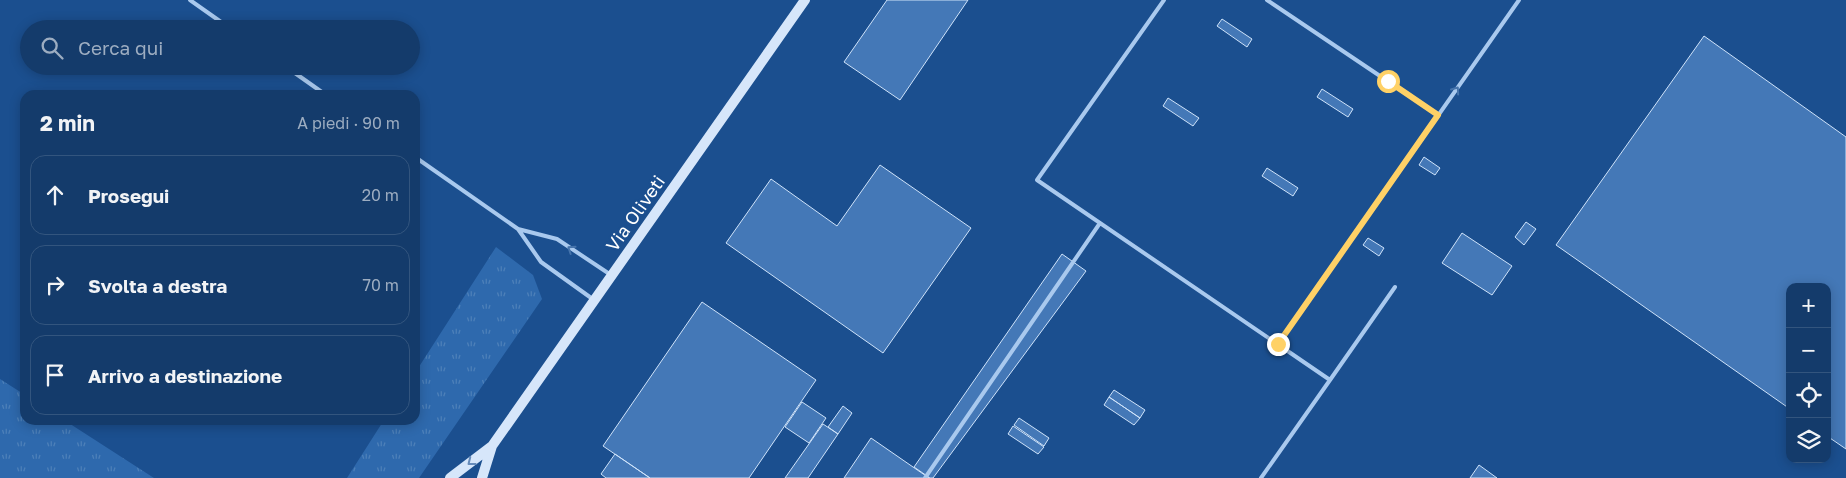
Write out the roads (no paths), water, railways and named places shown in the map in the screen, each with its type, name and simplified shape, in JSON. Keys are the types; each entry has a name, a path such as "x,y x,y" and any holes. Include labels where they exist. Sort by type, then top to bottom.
{"main road":[{"name":"Via Oliveti","path":"482,478 492,446 805,0"},
{"name":"Via Oliveti","path":"450,478 492,446"}],"lane":[{"path":"190,0 218,20"},
{"path":"1164,0 1037,180 1330,380"},
{"path":"1267,0 1438,115"},
{"path":"1278,344 1519,0"},
{"path":"298,75 319,90"},
{"path":"420,160 518,229 541,262 594,300"},
{"path":"925,477 1100,223"},
{"path":"518,229 557,239 611,276"},
{"path":"1261,478 1395,287"}]}
